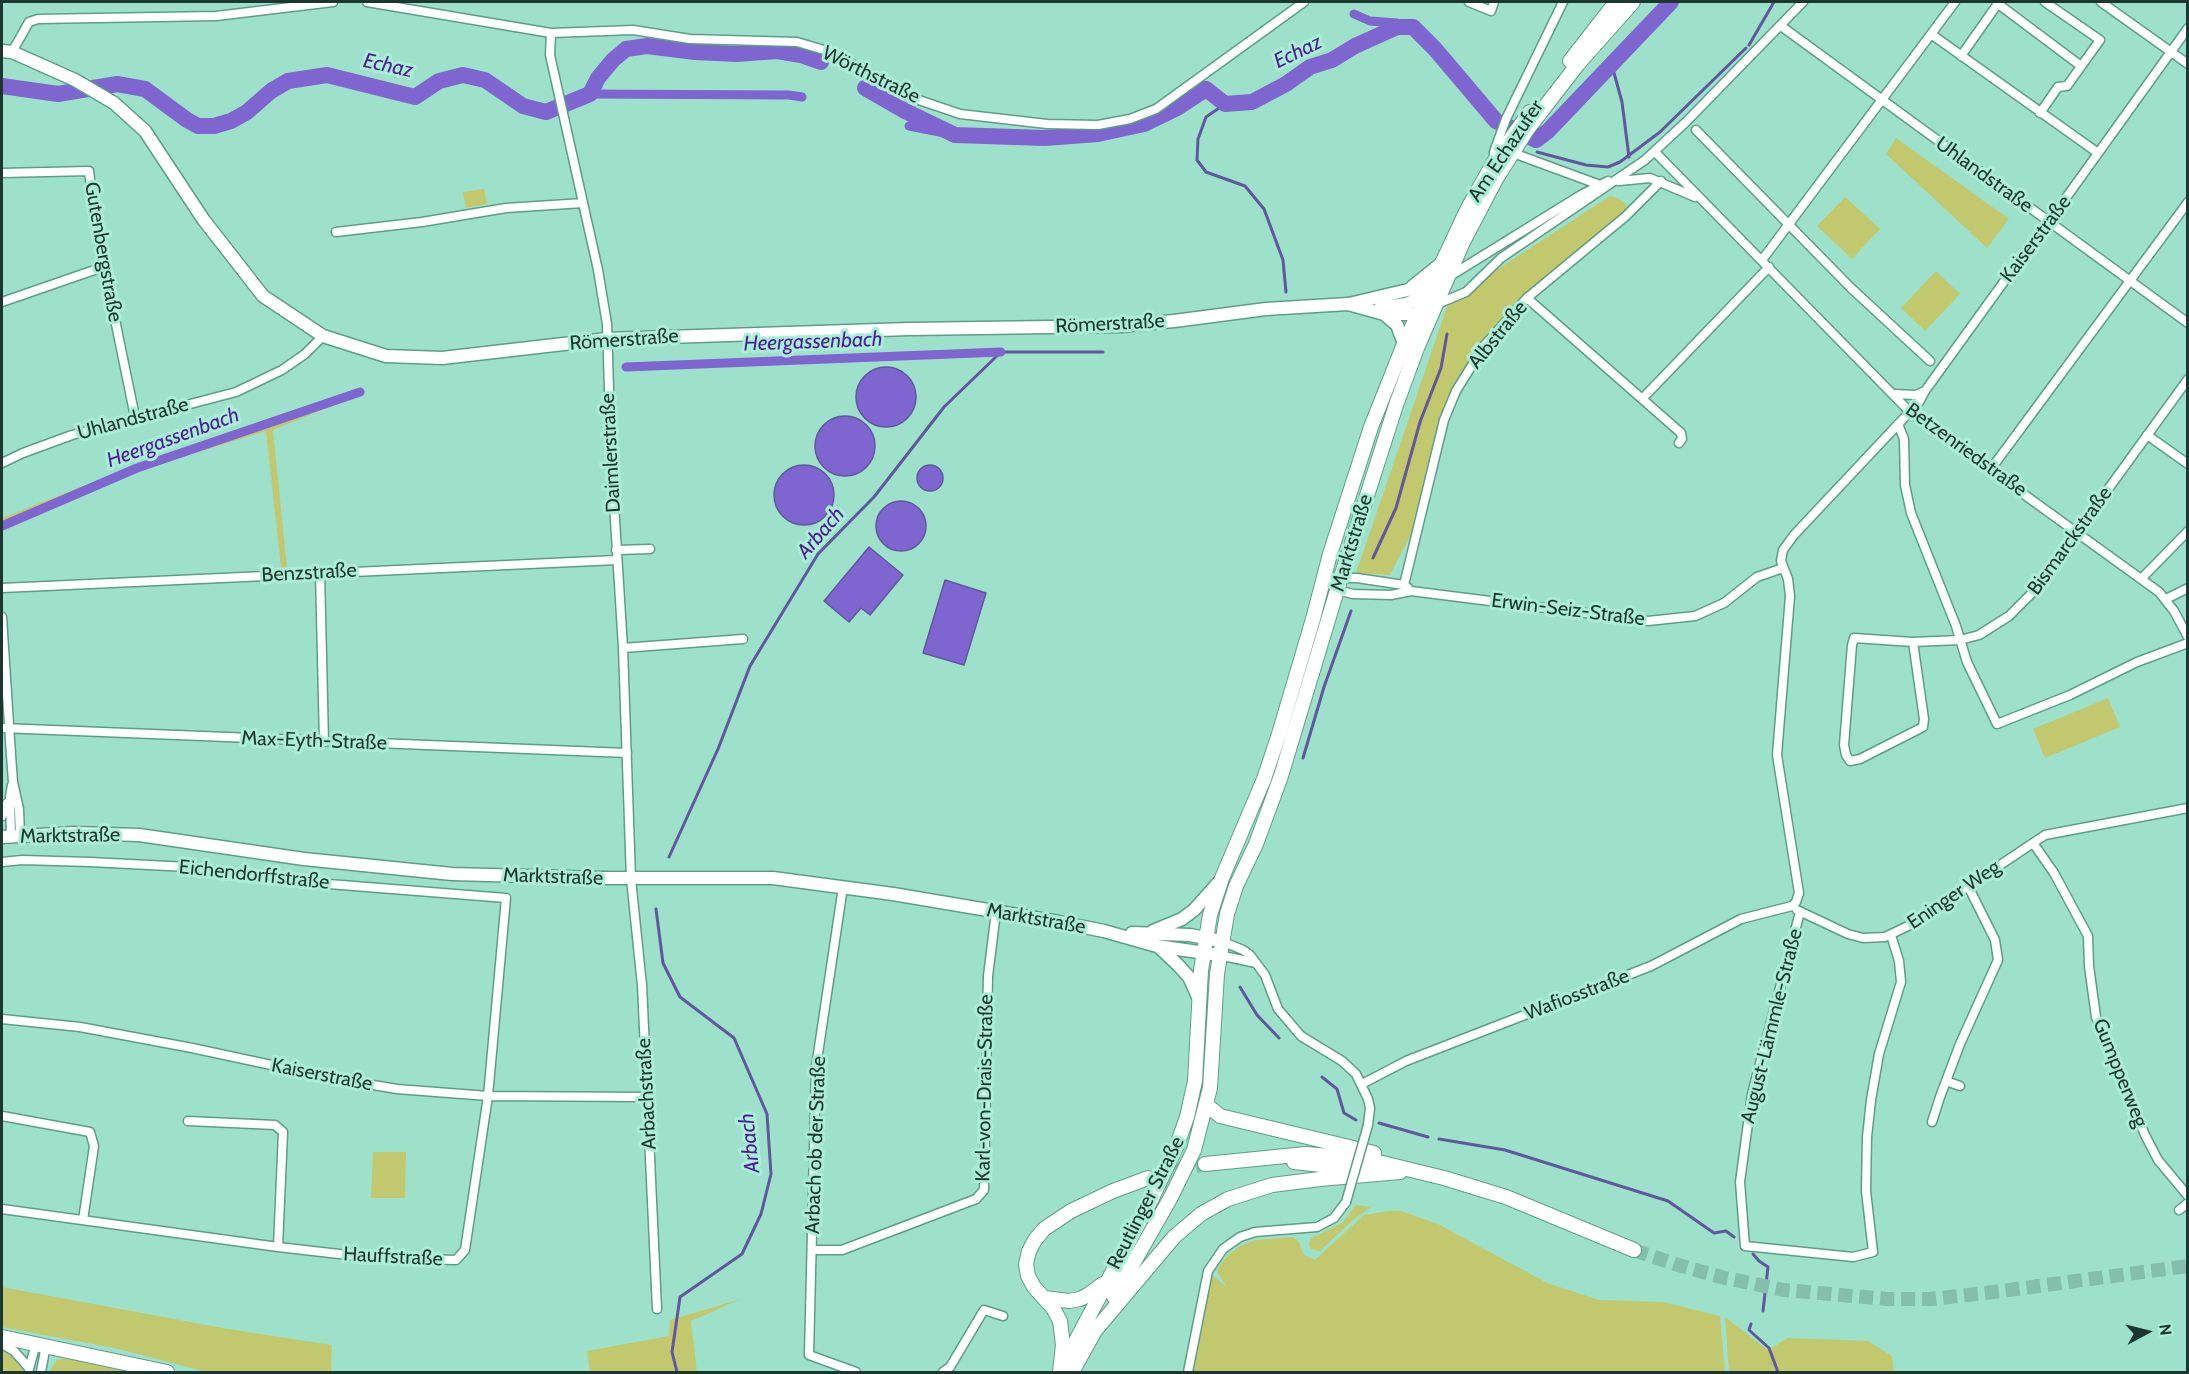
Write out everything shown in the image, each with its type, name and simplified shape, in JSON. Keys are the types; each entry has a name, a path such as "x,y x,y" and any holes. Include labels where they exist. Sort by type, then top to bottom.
{"main road":[{"name":"Am Echazufer","path":"1523,129 1616,2"},
{"name":"Am Echazufer","path":"1438,290 1444,261 1467,210 1494,162 1633,2"},
{"name":"Römerstraße","path":"7,51 75,80 114,103 145,131 203,219 263,296 323,336 386,356 442,358 607,339 919,329 1121,326 1266,309 1348,304 1384,314 1418,314"},
{"name":"Am Echazufer","path":"1418,314 1438,290 1509,144"},
{"path":"1409,289 1444,261"},
{"path":"1348,304 1409,289 1438,290"},
{"name":"Römerstraße","path":"1369,309 1406,304 1438,290"},
{"name":"Marktstraße","path":"1220,948 1236,886 1256,844 1281,776 1396,405 1438,290"},
{"path":"1384,314 1397,325 1404,344"},
{"name":"Marktstraße","path":"11,837 74,833 139,835 304,859 452,874 632,879 773,878 996,912 1104,931 1157,946 1203,952 1210,915 1221,878 1264,779 1275,746 1343,510 1371,427 1418,314"},
{"path":"1146,934 1182,919 1194,910 1221,878"},
{"name":"Marktstraße","path":"1104,931 1205,937"},
{"path":"1205,937 1220,948"},
{"path":"1157,946 1189,977 1199,999"},
{"path":"1203,952 1220,948"},
{"name":"Reutlinger Straße","path":"1072,1372 1171,1197 1194,1150 1210,1088 1220,948"},
{"name":"Reutlinger Straße","path":"1060,1372 1152,1198 1187,1117 1196,1081 1203,952"},
{"path":"1207,1105 1220,1116 1378,1155 1420,1172"},
{"path":"1205,1164 1306,1154 1366,1160 1420,1172 1506,1197 1634,1250"},
{"path":"1266,1158 1384,1173"},
{"path":"1093,1333 1174,1237 1201,1214 1228,1198 1272,1185 1384,1173 1420,1172"},
{"path":"1060,1372 1063,1332 1060,1321 1028,1276 1028,1257 1035,1240 1044,1229 1071,1211 1113,1191 1148,1178"},
{"path":"1044,1298 1069,1301 1080,1299 1108,1280"},
{"path":"2,1337 167,1372"}],"street":[{"path":"7,51 29,22 38,19 216,16 333,2"},
{"name":"Wörthstraße","path":"367,2 551,33 633,30 690,39 797,42 824,51 856,66 910,97 960,114 1047,124 1098,124 1130,119 1156,109 1304,2"},
{"path":"1469,2 1491,11 1494,2"},
{"path":"1563,2 1506,119 1509,144 1581,180 1600,185"},
{"path":"1438,290 1466,292 1501,258 1616,182 1645,160 1803,2"},
{"path":"1762,260 1955,2"},
{"path":"1961,56 1998,2 2081,66"},
{"path":"2040,113 2058,87 2067,86 2100,40 2046,2"},
{"path":"2101,2 2187,64"},
{"name":"Uhlandstraße","path":"1781,26 2187,323"},
{"name":"Kaiserstraße","path":"1786,544 1919,402 2187,28"},
{"name":"Daimlerstraße","path":"551,33 550,55 584,203 607,324 632,879"},
{"path":"1931,34 2098,153"},
{"path":"1696,130 1866,303 1930,361"},
{"name":"Betzenriedstraße","path":"1655,152 1910,412 2142,578 2166,599 2187,637"},
{"path":"1438,290 1581,195 1645,160"},
{"name":"Gutenbergstraße","path":"2,173 89,171 103,267 135,417"},
{"path":"1616,182 1650,178 1661,181"},
{"path":"1581,180 1581,195"},
{"name":"Betzenriedstraße","path":"1661,181 1701,200"},
{"name":"Albstraße","path":"1404,585 1437,441 1456,391 1484,346 1527,298 1626,216 1661,181"},
{"path":"1991,469 2187,202"},
{"path":"336,232 422,222 506,208 584,203"},
{"path":"2,302 103,267"},
{"path":"1642,399 1769,267"},
{"path":"1527,298 1681,433 1682,439 1679,444"},
{"name":"Uhlandstraße","path":"2,463 72,435 236,392 282,370 305,354 323,336"},
{"name":"Bismarckstraße","path":"1913,642 1924,719 1923,727 1860,759 1850,761 1845,755 1844,746 1853,640 1860,638 1913,642 1960,640 1989,630 2018,609 2187,380"},
{"path":"1893,394 1916,395 1925,391"},
{"path":"1898,424 1904,438 1905,485 1911,513 1971,670 1997,724 2070,695 2137,662 2187,643"},
{"path":"2147,435 2187,464"},
{"path":"2142,578 2187,531"},
{"name":"August-Lämmle-Straße","path":"1786,544 1781,556 1789,586 1790,607 1777,755 1799,892 1792,906 1800,912 1855,937 1870,939 1891,935"},
{"name":"Benzstraße","path":"2,588 616,555 650,549"},
{"name":"Erwin-Seiz-Straße","path":"1339,583 1353,594 1391,595 1411,591 1648,621 1695,616 1724,603 1757,577 1783,568"},
{"path":"320,572 324,742"},
{"path":"1323,578 1339,583"},
{"name":"Erwin-Seiz-Straße","path":"1323,578 1339,583 1404,585"},
{"path":"1404,585 1411,591"},
{"path":"2166,599 2187,588"},
{"path":"2,617 6,728 19,809 11,837"},
{"path":"623,648 743,639"},
{"name":"Max-Eyth-Straße","path":"6,728 627,753"},
{"path":"2,816 13,782"},
{"path":"10,797 11,837"},
{"name":"Eninger Weg","path":"1872,1252 1866,1191 1866,1144 1876,1068 1901,982 1899,961 1891,935 1912,924 2050,834 2187,808"},
{"name":"Gumpperweg","path":"2033,843 2054,873 2088,936 2089,966 2096,1017 2145,1135 2158,1160 2187,1196"},
{"name":"Eichendorffstraße","path":"2,862 33,860 188,867 278,880 506,898"},
{"name":"Arbachstraße","path":"632,879 642,985 657,1310"},
{"path":"1932,1122 1946,1081 1998,960 1995,940 1968,886"},
{"name":"Arbach ob der Straße","path":"843,887 816,1067 810,1355 856,1372"},
{"name":"Hauffstraße","path":"2,1209 374,1258 456,1260 465,1250 488,1096 506,898"},
{"name":"Wafiosstraße","path":"1362,1084 1406,1061 1651,966 1741,919 1792,906"},
{"name":"Karl-von-Drais-Straße","path":"813,1250 843,1250 976,1198 984,1190 988,976 996,912"},
{"name":"August-Lämmle-Straße","path":"1800,912 1752,1094 1740,1182 1745,1246 1853,1257 1872,1252"},
{"path":"1220,948 1256,963"},
{"path":"1188,1372 1208,1271 1223,1249 1240,1237 1255,1232 1301,1230 1317,1227 1334,1218 1346,1202 1368,1125 1370,1108 1362,1084 1347,1065 1301,1036 1278,1009 1264,975 1256,963 1243,950 1220,948"},
{"name":"Kaiserstraße","path":"2,1019 80,1027 388,1088 488,1096 646,1097"},
{"path":"1946,1081 1960,1086"},
{"path":"2,1116 90,1132 94,1146 83,1220"},
{"path":"188,1120 275,1125 283,1132 278,1247"},
{"path":"2179,1210 2187,1203"},
{"path":"943,1372 950,1367 984,1310 1003,1316"},
{"path":"2,1344 14,1351 29,1370 41,1344"},
{"path":"41,1344 41,1372"}],"green space":[{"path":"1896,138 2009,219 1987,248 1886,154"},
{"path":"484,189 487,204 466,208 463,192"},
{"path":"1610,196 1618,198 1627,205 1624,213 1525,296 1453,391 1421,515 1390,575 1356,573 1449,301"},
{"path":"1845,197 1880,229 1852,259 1817,226"},
{"path":"1936,271 1960,294 1925,331 1901,308"},
{"path":"360,388 366,392 273,430 287,568 281,567 266,431 141,470 2,531 2,518 147,461"},
{"path":"2108,698 2120,727 2045,758 2033,729"},
{"path":"373,1152 406,1152 405,1198 371,1198"},
{"path":"1356,1205 1371,1207 1353,1220 1320,1251 1311,1249 1310,1239 1342,1223"},
{"path":"1401,1211 1438,1224 1547,1283 1599,1300 1663,1302 1720,1316 1725,1372 1189,1372 1209,1273 1227,1287 1218,1273 1218,1267 1238,1247 1255,1240 1293,1237 1299,1242 1304,1255 1315,1260 1364,1215"},
{"path":"2,1287 228,1329 332,1345 331,1372 207,1372 119,1349 2,1327"},
{"path":"741,1299 691,1321 697,1372 590,1372 587,1351 669,1336 670,1320"},
{"path":"1725,1317 1768,1350 1788,1338 1868,1341 1892,1356 1894,1372 1729,1372"},
{"path":"2,1349 17,1359 25,1372 4,1372 2,1370"},
{"path":"68,1358 132,1372 49,1372 57,1360"}],"shaded area":[{"path":"886,367 907,376 916,397 907,418 886,427 865,418 856,397 865,376"},
{"path":"845,416 866,425 875,446 866,467 845,476 824,467 815,446 824,425"},
{"path":"804,465 825,474 834,495 825,516 804,525 783,516 774,495 783,474"},
{"path":"930,465 939,469 943,478 939,487 930,491 921,487 917,478 921,469"},
{"path":"896,501 906,501 919,508 926,521 926,531 919,544 906,551 896,551 887,547 880,540 876,531 876,521 880,512 887,505"},
{"path":"869,547 903,575 870,615 861,608 849,622 824,601"},
{"path":"945,580 986,593 964,665 923,653"}],"waterway":[{"name":"Echaz","path":"865,88 905,111 955,135 1045,138 1098,134 1144,124 1177,108 1206,89 1225,104 1252,102 1286,84 1310,67 1332,60 1355,46 1397,27 1413,27 1435,49 1496,121 1536,140 1548,131 1671,2"},
{"path":"1749,45 1774,2"},
{"path":"1354,14 1370,21 1413,27"},
{"name":"Echaz","path":"2,86 58,94 117,84 145,89 198,126 214,126 231,121 247,112 271,91 288,81 327,75 415,97 439,81 463,75 485,80 523,106 546,112 590,94 598,78 626,49 647,46 737,54 777,51 801,55 821,62"},
{"path":"1537,152 1586,165 1608,167 1620,162 1660,132 1746,48"},
{"path":"1611,62 1622,102 1629,157"},
{"path":"590,94 789,95 802,97"},
{"name":"Arbach","path":"1225,104 1206,117 1198,139 1197,160 1206,172 1245,186 1264,209 1283,260 1286,292"},
{"path":"909,126 955,135"},
{"path":"1373,558 1396,508 1420,422 1441,368 1447,334"},
{"name":"Arbach","path":"669,857 718,749 750,666 818,554 874,497 944,407 1001,352 1103,352"},
{"name":"Heergassenbach","path":"626,367 1001,352"},
{"name":"Heergassenbach","path":"2,526 137,468 360,392"},
{"path":"1303,758 1324,687 1351,611"},
{"name":"Arbach","path":"656,909 663,963 680,997 734,1038 767,1114 771,1174 761,1214 742,1254 680,1297 672,1352 677,1372"},
{"path":"1240,987 1257,1015 1279,1038"},
{"path":"1322,1077 1337,1089 1344,1113 1356,1120"},
{"path":"1379,1123 1428,1137"},
{"path":"1439,1139 1505,1150 1668,1201 1714,1233 1726,1231 1734,1237"},
{"path":"1753,1254 1768,1267 1763,1311"},
{"path":"1751,1324 1749,1330 1769,1348 1778,1372"}],"tunnel":[{"path":"1155,1176 1205,1164"},
{"path":"1634,1250 1725,1278 1784,1290 1888,1299 1931,1299 1986,1293 2188,1266"}]}
